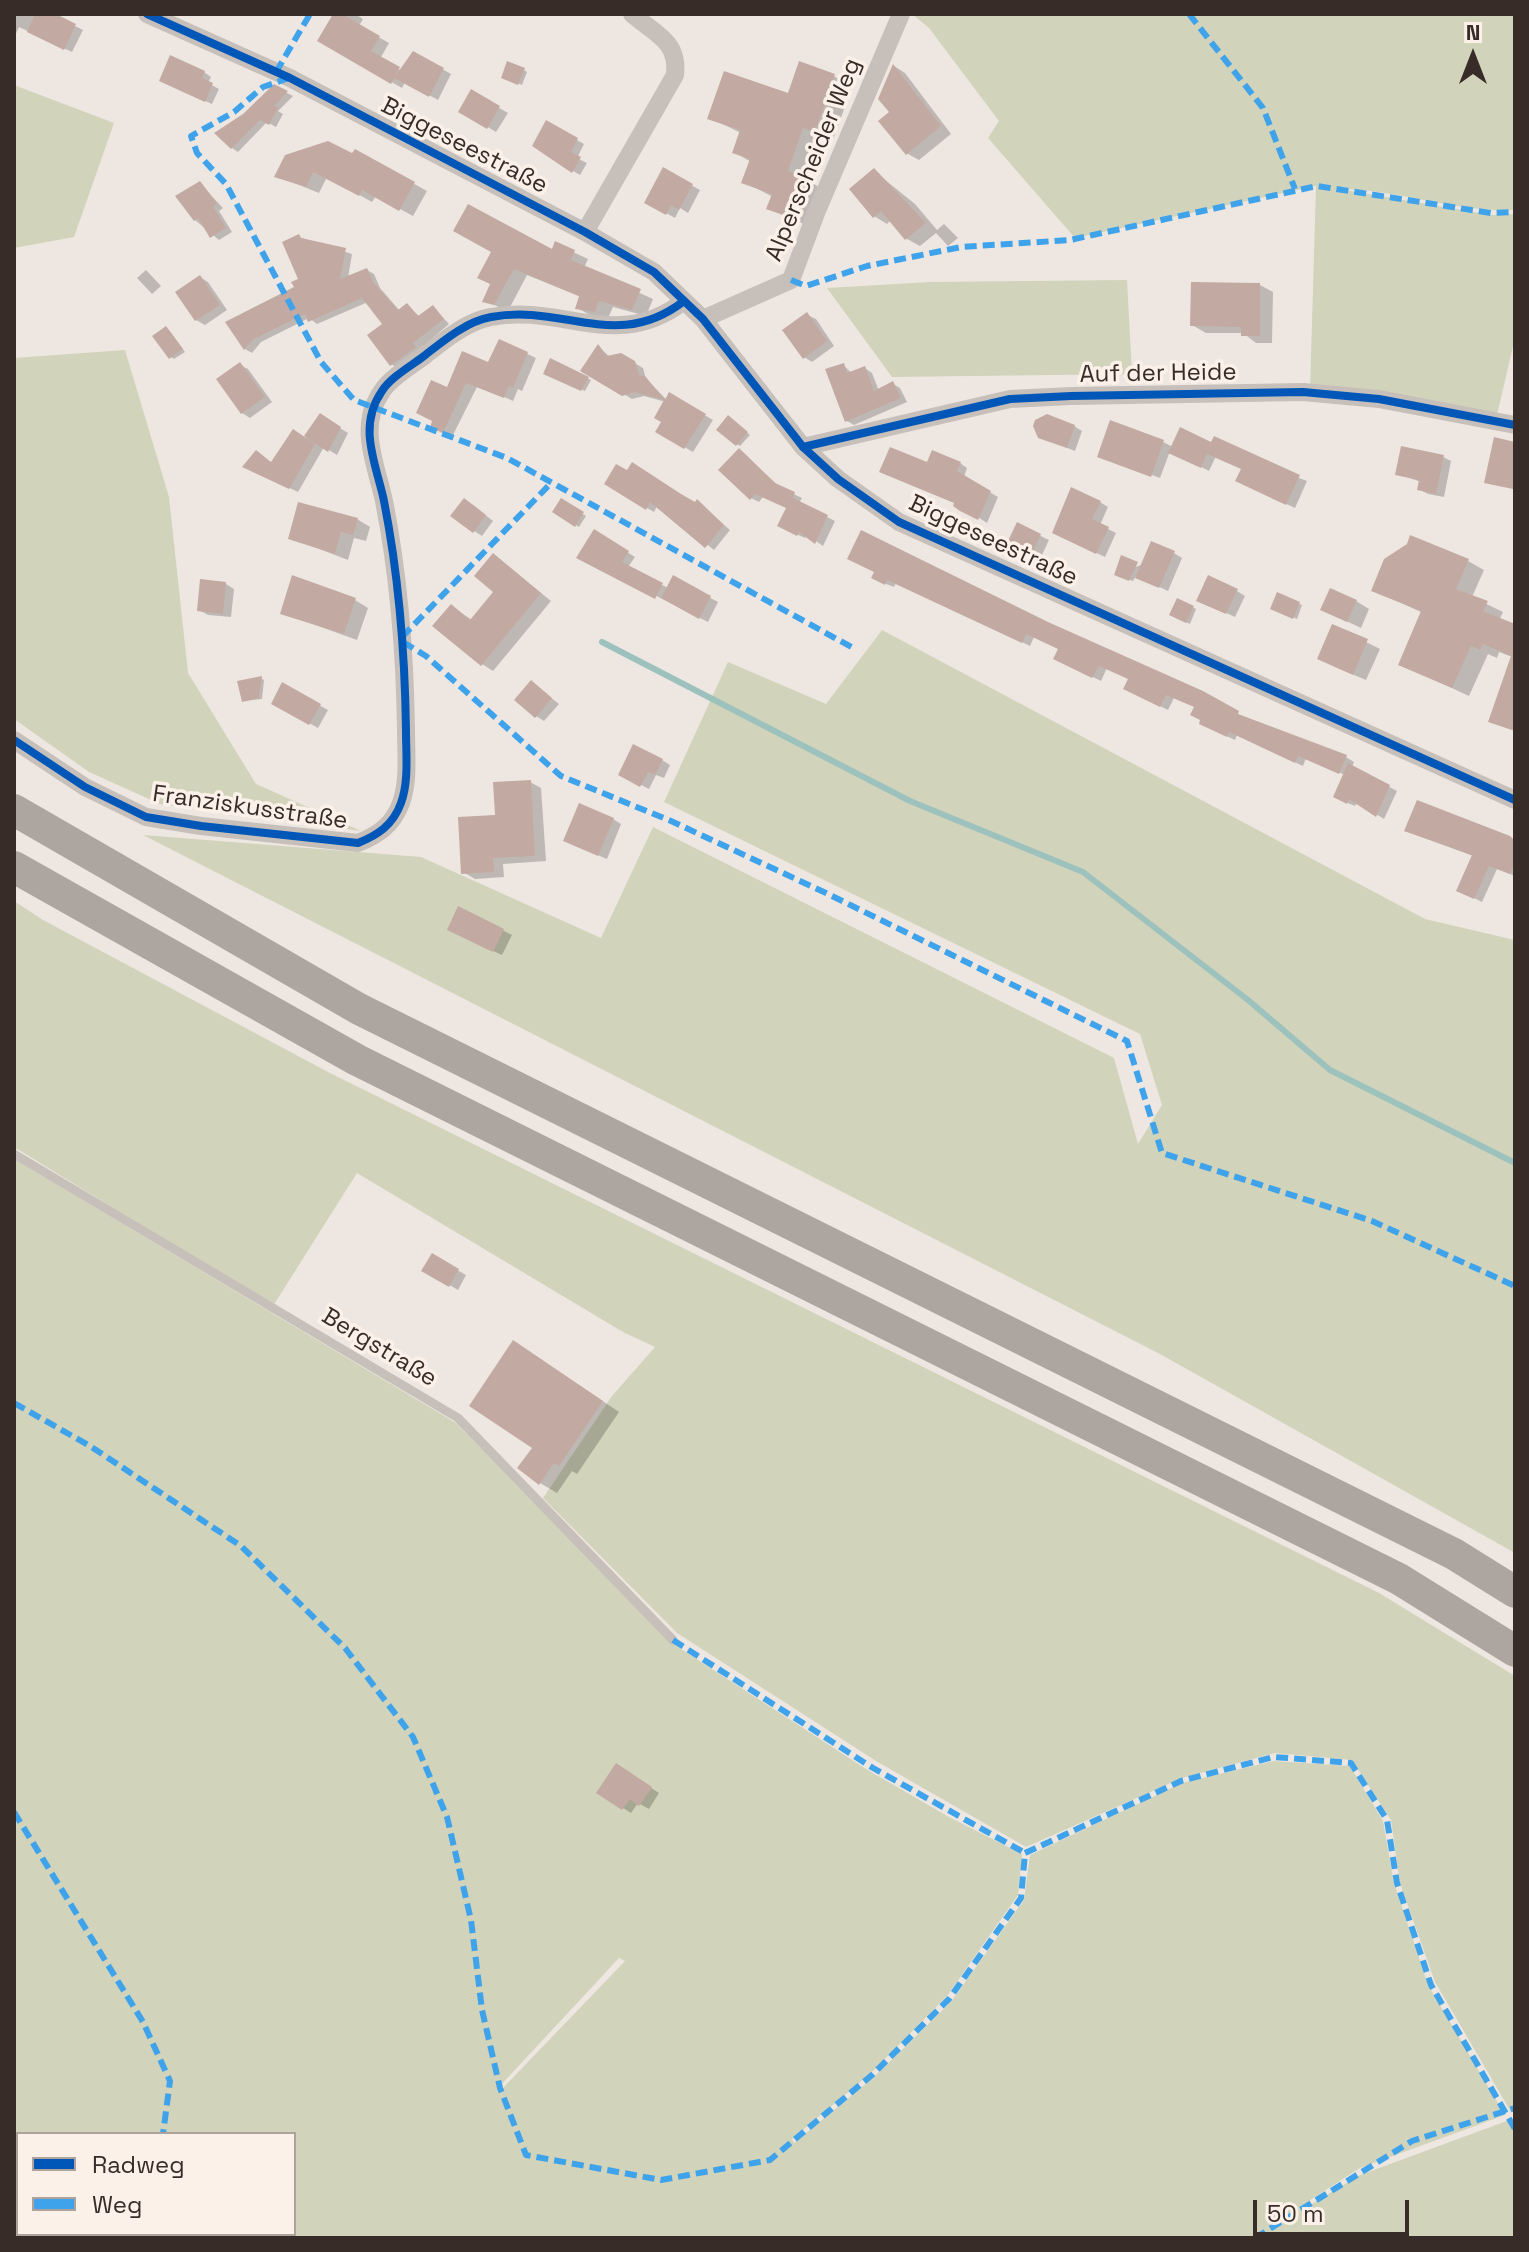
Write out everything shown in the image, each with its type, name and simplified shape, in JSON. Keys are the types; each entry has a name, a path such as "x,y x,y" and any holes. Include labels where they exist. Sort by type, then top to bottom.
{"highway":[{"path":"14,810 359,1009 1454,1554 1515,1592"},
{"path":"14,867 357,1060 1399,1579 1515,1651"}],"street":[{"name":"Biggeseestraße","path":"147,14 290,78 585,232 654,272 703,319 803,447 838,479 899,522 1515,800"},
{"path":"585,232 675,75 677,58 669,42 632,14"},
{"name":"Alperscheider Weg","path":"703,319 791,280 816,213 901,14"},
{"name":"Franziskusstraße","path":"14,740 85,787 146,817 358,843 380,835 400,805 406,757 403,642 397,591 384,500 368,440 372,409 383,388 443,342 488,317 510,314 629,327 664,316 684,301"},
{"name":"Auf der Heide","path":"803,447 1010,399 1071,396 1303,392 1379,399 1515,425"}],"lane":[{"name":"Bergstraße","path":"14,1154 458,1418 673,1640"}],"green space":[{"path":"912,14 1515,14 1515,210 1471,208 1340,189 1491,215 1515,214 1515,338 1496,419 1310,391 1316,186 1075,238 988,138 999,121 929,28"},
{"path":"14,85 114,123 74,237 14,248"},
{"path":"1127,280 1132,374 892,377 827,288 930,282"},
{"path":"125,350 169,497 188,673 256,784 361,831 160,804 89,772 14,719 14,358"},
{"path":"882,630 1425,919 1515,940 1515,1553 1160,1354 143,835 421,857 601,938 653,827 1114,1058 1138,1144 1162,1105 1140,1034 664,802 728,662 826,704"},
{"path":"14,901 43,920 330,1073 1379,1593 1515,1676 1515,2111 1511,2112 1435,1982 1400,1883 1391,1820 1352,1760 1275,1753 1182,1778 1026,1847 876,1761 677,1633 543,1498 612,1396 655,1347 623,1332 357,1173 273,1306 14,1147"},
{"path":"16,1160 456,1423 678,1647 866,1769 949,1817 1022,1854 1018,1895 947,1996 871,2073 792,2139 794,2143 874,2077 951,2002 1024,1900 1030,1855 1182,1783 1274,1761 1350,1766 1383,1821 1394,1883 1428,1985 1505,2115 1360,2168 1310,2200 1310,2205 1360,2175 1515,2118 1515,2238 190,2238 188,2236 296,2236 296,2132 16,2132 16,2236 163,2238 14,2238","holes":["619,1958 625,1961 500,2091 499,2087"]}],"building":[{"path":"35,14 56,14 76,24 64,50 27,32"},
{"path":"333,14 342,14 380,36 371,51 400,67 391,84 317,41"},
{"path":"413,51 444,68 429,97 394,78"},
{"path":"170,55 205,71 202,78 213,83 205,102 159,81"},
{"path":"507,61 525,68 518,85 501,78"},
{"path":"799,61 835,74 815,132 803,128 788,171 812,180 797,220 766,209 772,194 741,183 750,159 732,153 740,130 707,119 724,71 788,93"},
{"path":"893,64 941,126 906,155 878,121 889,112 878,99"},
{"path":"274,84 288,91 274,106 278,108 269,125 260,120 231,149 214,133 243,114"},
{"path":"471,89 500,106 487,129 458,112"},
{"path":"546,120 578,138 571,152 581,157 572,173 532,146"},
{"path":"328,141 352,153 355,149 415,182 399,211 362,190 359,196 313,172 306,187 274,177 285,155"},
{"path":"663,167 693,184 679,210 671,205 666,215 644,203"},
{"path":"874,168 926,223 905,240 881,211 873,218 849,189"},
{"path":"200,181 217,203 213,207 226,228 210,238 198,218 194,221 175,196"},
{"path":"468,204 552,249 555,241 575,250 571,260 641,289 632,310 599,301 595,312 575,309 579,296 514,269 494,305 482,302 490,284 477,278 491,252 453,231"},
{"path":"299,234 301,238 346,248 340,279 367,268 373,282 398,310 407,303 418,316 433,305 444,319 413,343 416,347 390,366 367,335 382,324 362,298 308,322 305,314 254,339 244,350 225,322 294,287 291,282 298,279 282,242"},
{"path":"200,275 220,305 195,321 175,292"},
{"path":"1191,282 1260,283 1260,336 1241,336 1241,327 1190,326"},
{"path":"807,312 827,341 803,359 782,330"},
{"path":"166,326 183,349 169,359 152,336"},
{"path":"499,339 528,352 513,388 509,386 504,398 466,383 443,433 430,428 432,421 416,413 431,380 447,387 462,351 488,362"},
{"path":"598,344 607,356 621,353 635,361 639,375 645,376 665,400 669,392 706,414 684,449 655,432 661,422 654,418 664,400 635,392 622,396 580,371"},
{"path":"550,358 589,377 581,391 543,374"},
{"path":"240,362 265,397 241,414 216,379"},
{"path":"844,363 847,373 865,366 874,391 893,381 901,398 845,422 825,369"},
{"path":"320,413 341,427 328,452 304,436"},
{"path":"1047,414 1075,425 1067,448 1038,438 1033,426 1035,420"},
{"path":"728,415 748,432 736,446 716,430"},
{"path":"1110,420 1164,440 1151,477 1097,457"},
{"path":"1180,427 1211,442 1214,436 1300,475 1286,505 1235,481 1241,469 1207,454 1201,468 1168,453"},
{"path":"293,429 315,444 289,489 242,467 256,450 271,462"},
{"path":"1494,437 1515,442 1513,489 1484,483"},
{"path":"1401,446 1444,455 1436,494 1417,490 1419,480 1395,475"},
{"path":"890,447 927,462 932,450 961,462 957,471 991,491 978,520 960,511 953,506 954,503 879,472"},
{"path":"739,448 775,483 795,492 793,498 828,515 815,544 799,532 797,536 777,526 786,508 755,494 750,500 718,470"},
{"path":"632,462 695,502 697,499 724,525 705,548 650,502 646,510 604,484 616,464 627,470"},
{"path":"1071,487 1101,501 1092,519 1109,527 1096,554 1052,533"},
{"path":"464,498 486,515 473,533 450,516"},
{"path":"561,498 584,512 575,527 552,512"},
{"path":"298,502 358,518 353,535 341,532 335,554 288,539"},
{"path":"1017,522 1041,534 1032,554 1007,543"},
{"path":"594,529 629,551 622,562 663,583 655,599 576,558"},
{"path":"861,530 1048,622 1203,691 1239,711 1238,714 1347,755 1339,774 1298,756 1295,763 1229,732 1227,737 1199,724 1200,720 1190,715 1194,707 1166,695 1160,707 1123,689 1128,679 1099,666 1092,678 1053,659 1058,649 1026,634 1022,643 887,580 885,585 871,578 874,572 847,559"},
{"path":"1410,535 1469,559 1456,589 1488,601 1483,611 1515,624 1515,731 1488,722 1511,656 1483,644 1480,650 1471,646 1452,688 1398,665 1421,611 1371,591 1384,559 1407,544"},
{"path":"1151,541 1175,551 1159,588 1135,578"},
{"path":"493,553 541,593 481,666 432,626 451,604 470,620 493,592 474,576"},
{"path":"1121,555 1138,562 1129,581 1114,575"},
{"path":"292,575 356,598 344,634 280,614"},
{"path":"673,575 711,596 699,619 661,598"},
{"path":"1208,575 1238,589 1226,614 1196,601"},
{"path":"200,579 226,582 223,614 197,611"},
{"path":"1330,588 1357,600 1347,622 1320,610"},
{"path":"1277,592 1300,602 1293,619 1270,609"},
{"path":"1177,598 1194,606 1186,623 1169,615"},
{"path":"1332,624 1368,639 1353,675 1317,659"},
{"path":"262,676 259,698 242,702 237,681"},
{"path":"531,680 552,698 535,718 514,700"},
{"path":"282,682 321,704 309,725 271,704"},
{"path":"633,744 663,759 655,775 648,772 640,787 618,775"},
{"path":"1348,763 1390,785 1376,817 1349,799 1347,804 1333,797"},
{"path":"531,780 535,856 493,858 494,872 461,874 458,817 495,815 493,782"},
{"path":"1417,800 1510,836 1515,841 1515,862 1510,874 1489,866 1474,899 1456,891 1472,855 1404,831"},
{"path":"579,803 614,818 598,856 563,841"},
{"path":"458,906 504,929 493,952 447,930"},
{"path":"432,1253 459,1269 449,1287 421,1271"},
{"path":"513,1340 603,1401 559,1466 554,1463 539,1485 517,1468 532,1448 469,1406"},
{"path":"616,1763 652,1787 639,1806 630,1799 622,1810 596,1793"}],"waterway":[{"path":"602,642 910,801 1083,872 1248,1000 1330,1070 1515,1163"}],"marked path":[{"path":"276,72 310,14"},
{"path":"1189,14 1263,108 1295,189"},
{"path":"289,78 263,87 234,112 191,136 197,153 226,184 321,362 354,400 507,458 855,649"},
{"path":"791,280 806,286 867,266 961,247 1070,240 1317,186 1491,213 1515,212"},
{"path":"402,637 552,482"},
{"path":"403,642 426,656 561,776 671,821 826,893 1127,1041 1162,1153 1372,1221 1515,1286"},
{"path":"14,1403 90,1446 241,1546 345,1648 413,1737 447,1817 471,1920 482,2010 500,2088 526,2155 661,2180 770,2160 872,2075 949,1999 1021,1898 1025,1853"},
{"path":"673,1640 873,1768 1025,1853"},
{"path":"1025,1853 1181,1781 1274,1757 1351,1763 1387,1820 1397,1883 1431,1985 1515,2129"},
{"path":"14,1812 143,2022 170,2081 163,2132"},
{"path":"1255,2238 1412,2141 1515,2108"}],"cycle path":[{"path":"147,14 290,78 585,232 654,272 703,319 803,447 838,479 899,522 1515,800"},
{"path":"14,740 85,787 146,817 358,843 378,833 398,811 404,795 406,767 404,673 397,587 370,432 371,418 382,391 396,376 447,338 482,319 517,314 612,325 636,323 659,316 684,301"},
{"path":"803,447 1010,399 1071,396 1303,392 1379,399 1515,425"}]}
